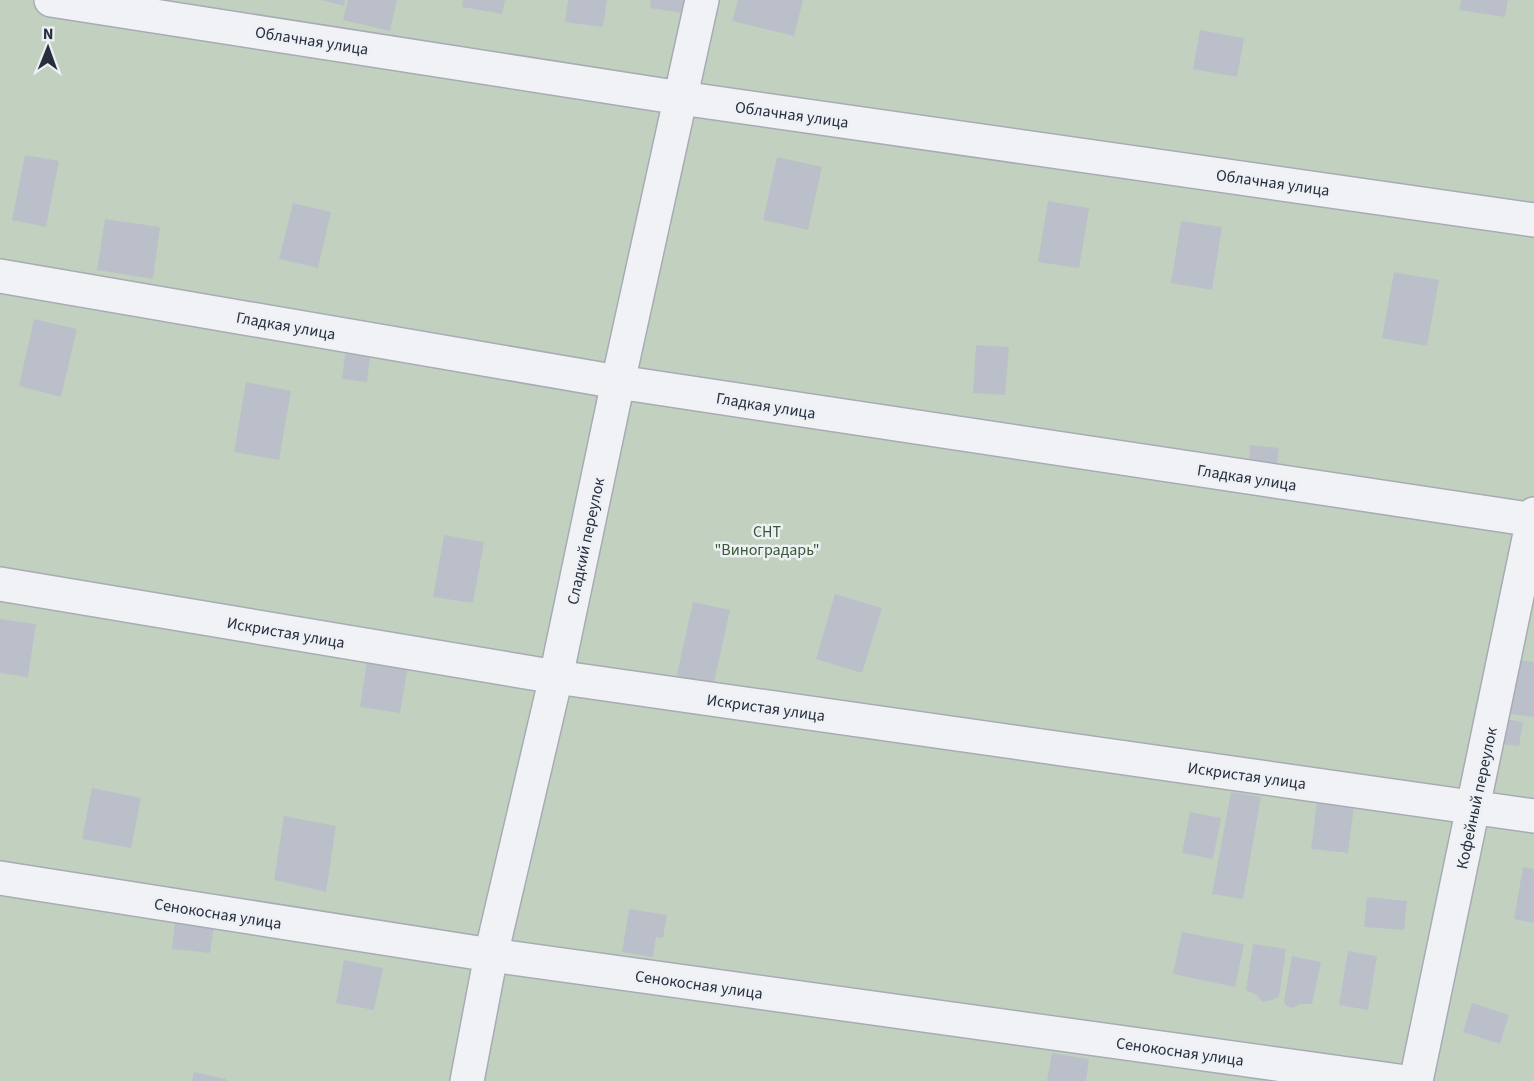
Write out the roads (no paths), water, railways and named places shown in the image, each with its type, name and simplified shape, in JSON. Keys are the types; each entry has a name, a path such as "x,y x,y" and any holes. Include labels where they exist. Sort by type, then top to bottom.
{"lane":[{"name":"Облачная улица","path":"51,0 681,98 1534,220"},
{"name":"Сладкий переулок","path":"467,1081 491,956 556,677 702,0"},
{"name":"Гладкая улица","path":"0,276 618,382 1534,518"},
{"name":"Кофейный переулок","path":"1416,1081 1534,518"},
{"name":"Искристая улица","path":"0,584 556,677 1534,816"},
{"name":"Сенокосная улица","path":"0,878 491,956 1399,1081"}],"park label":[{"name":"СНТ \"Виноградарь\"","path":"767,540"}]}
